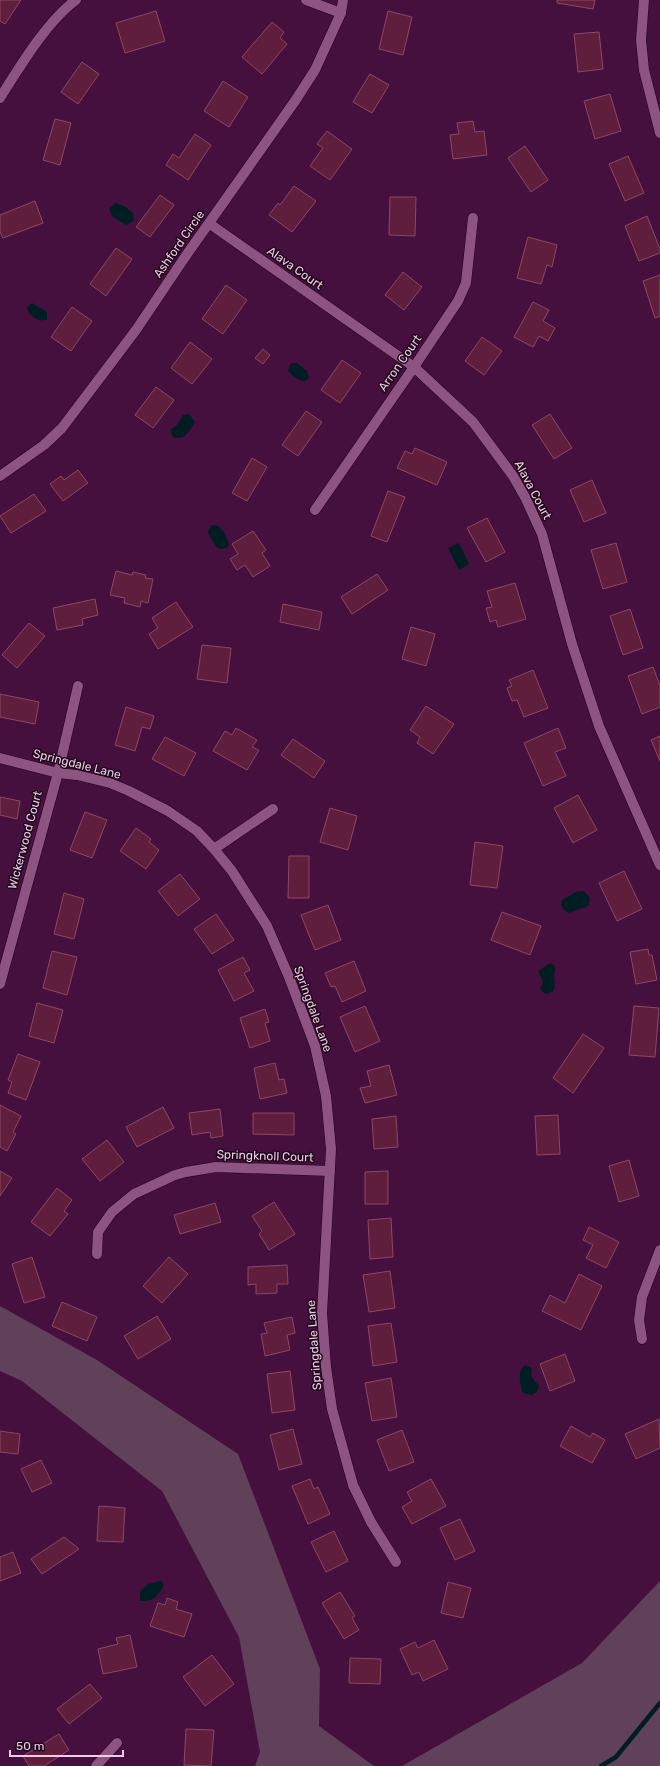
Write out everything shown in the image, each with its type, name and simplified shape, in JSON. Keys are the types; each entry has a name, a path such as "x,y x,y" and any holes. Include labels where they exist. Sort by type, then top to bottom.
{"street":[{"path":"0,98 21,64 45,33 57,18 76,0"},
{"path":"306,0 341,13"},
{"name":"Ashford Circle","path":"0,476 44,445 62,428 136,330 315,70 341,13 342,0"},
{"path":"644,0 642,40 644,70 660,133"},
{"name":"Arron Court","path":"315,510 458,301 466,283 473,218"},
{"name":"Alava Court","path":"210,224 414,367 473,422 513,476 525,497 542,534 572,644 594,714 613,762 660,865"},
{"name":"Wickerwood Court","path":"0,984 58,773 78,686"},
{"name":"Springdale Lane","path":"0,758 58,773 96,780 129,791 168,811 197,831 214,849 232,870 267,926 289,977 315,1046 326,1096 331,1150 322,1313 326,1367 332,1409 353,1485 371,1522 396,1562"},
{"path":"214,849 273,809"},
{"name":"Springknoll Court","path":"97,1254 98,1232 112,1212 134,1194 175,1175 216,1167 330,1171"},
{"path":"642,1339 639,1320 642,1297 660,1250"},
{"path":"96,1766 117,1743"}],"shaded area":[{"path":"0,1306 97,1360 238,1454 320,1669 319,1726 374,1766 255,1766 260,1752 239,1637 162,1491 22,1381 0,1371"},
{"path":"660,1581 660,1766 402,1766 582,1663"}],"water":[{"path":"115,203 124,206 133,213 134,221 126,225 112,216 109,209"},
{"path":"32,303 47,312 47,319 37,320 29,313 27,307"},
{"path":"291,363 297,363 307,371 309,378 303,381 292,375 288,371"},
{"path":"189,414 195,422 191,429 184,437 173,437 170,430 177,425 183,415"},
{"path":"212,525 218,526 224,532 229,544 227,548 217,548 208,533"},
{"path":"459,543 469,564 459,570 448,548"},
{"path":"583,891 589,897 590,901 588,906 569,913 563,909 561,904 562,900 576,892"},
{"path":"550,963 555,967 555,987 552,992 545,994 540,989 543,982 538,971"},
{"path":"525,1365 532,1368 531,1376 539,1386 537,1392 532,1395 523,1393 521,1386 520,1374"},
{"path":"161,1581 164,1584 158,1595 149,1600 140,1601 140,1592 148,1584"}],"building":[{"path":"0,0 21,0 5,24 0,21"},
{"path":"557,0 595,0 593,9 557,3"},
{"path":"156,11 165,41 125,53 116,23"},
{"path":"388,11 412,17 403,55 379,49"},
{"path":"272,22 284,32 280,38 287,44 262,74 242,57"},
{"path":"599,32 603,69 578,72 574,34"},
{"path":"82,62 99,74 78,104 61,92"},
{"path":"370,74 389,85 372,113 353,102"},
{"path":"223,81 248,97 229,127 204,111"},
{"path":"610,94 621,131 595,139 584,101"},
{"path":"55,119 71,123 60,165 43,160"},
{"path":"473,121 475,132 484,131 487,155 453,159 450,135 459,134 457,123"},
{"path":"327,131 352,149 330,180 310,166 323,148 317,144"},
{"path":"195,134 211,145 188,180 166,165 173,154 179,158"},
{"path":"525,146 548,180 531,192 508,158"},
{"path":"628,156 644,193 625,201 609,164"},
{"path":"294,186 316,201 292,232 269,215 278,203 280,205"},
{"path":"160,195 174,205 150,237 136,227"},
{"path":"390,197 416,197 415,236 389,235"},
{"path":"35,201 43,223 3,238 0,232 0,215"},
{"path":"647,216 660,249 660,253 639,261 625,226"},
{"path":"528,237 557,245 552,267 547,265 541,284 517,278"},
{"path":"116,248 132,259 106,296 90,284"},
{"path":"403,272 422,287 404,310 385,295"},
{"path":"660,275 660,316 655,318 643,281"},
{"path":"226,285 247,300 223,334 202,319"},
{"path":"533,302 549,310 543,321 555,328 548,341 539,336 533,347 514,337"},
{"path":"72,307 92,321 71,351 51,337"},
{"path":"482,337 502,351 484,375 465,361"},
{"path":"190,342 212,359 192,384 171,368"},
{"path":"263,349 270,355 263,364 255,358"},
{"path":"342,360 361,373 340,403 321,390"},
{"path":"156,387 174,400 153,428 135,415"},
{"path":"306,411 322,422 298,456 282,445"},
{"path":"550,414 572,448 554,459 532,425"},
{"path":"415,448 447,462 437,485 397,468 405,451 412,454"},
{"path":"252,458 267,467 247,501 232,493"},
{"path":"78,470 88,483 63,501 50,484 61,476 64,480"},
{"path":"592,480 606,513 584,522 570,490"},
{"path":"388,491 405,497 387,542 371,536"},
{"path":"34,494 46,511 11,533 0,516"},
{"path":"487,518 505,552 486,562 467,528"},
{"path":"253,531 266,550 262,553 270,566 253,577 245,565 237,570 230,559 238,554 232,544"},
{"path":"616,543 627,582 603,589 591,550"},
{"path":"116,571 132,575 133,572 146,575 145,578 153,579 148,603 141,601 140,607 124,603 125,598 110,595"},
{"path":"377,574 388,590 352,614 341,597"},
{"path":"515,583 526,619 498,627 496,620 490,622 486,608 492,607 487,591"},
{"path":"95,599 98,615 82,619 83,625 57,630 53,608"},
{"path":"176,602 193,627 158,649 149,634 158,628 152,618"},
{"path":"283,604 322,612 319,630 280,622"},
{"path":"630,609 643,648 623,655 610,616"},
{"path":"29,623 45,636 17,668 2,655"},
{"path":"411,627 435,634 426,666 402,659"},
{"path":"202,645 231,648 227,683 197,679"},
{"path":"653,667 660,686 660,707 642,714 628,676"},
{"path":"533,670 548,708 524,717 517,700 512,701 507,688 512,686 509,680"},
{"path":"0,694 39,702 35,724 0,717"},
{"path":"426,706 454,724 433,754 417,743 420,737 410,730"},
{"path":"126,707 154,716 150,729 142,727 135,751 115,745"},
{"path":"236,728 257,740 252,747 259,750 247,770 213,751 225,731 232,735"},
{"path":"558,728 566,748 555,752 566,776 543,786 524,743"},
{"path":"660,736 660,761 651,740"},
{"path":"165,737 196,753 184,776 152,759"},
{"path":"293,739 325,761 314,778 281,755"},
{"path":"578,795 597,830 573,843 554,808"},
{"path":"0,797 20,801 17,819 0,815"},
{"path":"330,808 357,816 348,850 320,842"},
{"path":"85,812 107,820 92,858 70,850"},
{"path":"136,828 151,839 149,842 159,850 146,869 120,851"},
{"path":"475,842 503,846 497,888 470,885"},
{"path":"289,856 309,856 309,898 288,898"},
{"path":"624,871 642,909 617,921 599,883"},
{"path":"180,874 200,899 178,916 158,891"},
{"path":"64,893 84,899 74,939 54,934"},
{"path":"328,905 341,940 315,950 301,915"},
{"path":"502,912 541,926 530,955 491,940"},
{"path":"216,914 234,940 212,954 194,929"},
{"path":"648,949 649,955 652,955 657,980 636,984 630,952"},
{"path":"52,951 77,957 67,995 43,988"},
{"path":"243,957 250,970 244,973 254,991 234,1001 218,970"},
{"path":"354,961 366,991 342,1002 335,986 331,987 325,973"},
{"path":"37,1003 63,1010 54,1043 29,1036"},
{"path":"365,1006 380,1041 355,1052 340,1017"},
{"path":"634,1006 659,1008 655,1057 629,1055"},
{"path":"265,1009 269,1022 265,1023 270,1041 250,1048 240,1018"},
{"path":"583,1034 604,1048 573,1093 553,1078"},
{"path":"18,1054 40,1062 26,1100 8,1093 12,1082 8,1080"},
{"path":"275,1063 279,1080 284,1079 287,1093 260,1099 254,1068"},
{"path":"389,1065 397,1095 365,1103 360,1088 371,1086 367,1071"},
{"path":"0,1105 21,1116 13,1132 16,1134 7,1151 0,1147"},
{"path":"163,1107 174,1128 137,1147 126,1127"},
{"path":"220,1109 223,1136 211,1138 210,1132 192,1135 189,1113"},
{"path":"253,1113 294,1113 294,1135 253,1134"},
{"path":"558,1115 560,1154 537,1155 535,1116"},
{"path":"396,1116 398,1147 374,1149 372,1119"},
{"path":"107,1140 124,1162 100,1181 82,1159"},
{"path":"629,1160 639,1196 619,1202 609,1166"},
{"path":"0,1171 12,1178 0,1196"},
{"path":"388,1171 388,1204 365,1204 365,1172"},
{"path":"57,1188 72,1200 64,1211 68,1214 50,1236 31,1222"},
{"path":"274,1202 295,1234 269,1250 259,1234 262,1231 252,1216"},
{"path":"215,1203 221,1222 180,1234 174,1215"},
{"path":"391,1218 393,1257 370,1259 368,1220"},
{"path":"589,1227 619,1242 606,1268 586,1258 593,1245 583,1240"},
{"path":"32,1257 45,1297 24,1303 12,1264"},
{"path":"169,1257 188,1274 162,1303 143,1286"},
{"path":"287,1265 288,1284 277,1284 277,1293 256,1294 256,1284 248,1285 248,1267"},
{"path":"390,1271 395,1308 369,1312 363,1275"},
{"path":"579,1274 602,1286 581,1330 542,1311 550,1295 565,1303"},
{"path":"62,1302 97,1317 87,1341 52,1326"},
{"path":"157,1316 171,1339 138,1359 124,1336"},
{"path":"292,1317 295,1333 287,1335 290,1350 265,1356 261,1334 267,1333 264,1323"},
{"path":"391,1323 397,1362 373,1366 368,1326"},
{"path":"565,1354 575,1381 550,1391 540,1364"},
{"path":"290,1371 295,1410 272,1413 267,1374"},
{"path":"391,1378 397,1417 372,1421 365,1383"},
{"path":"659,1419 660,1448 636,1459 625,1434"},
{"path":"571,1426 590,1437 593,1433 605,1440 592,1463 560,1446"},
{"path":"293,1429 302,1464 279,1470 270,1435"},
{"path":"402,1430 414,1462 389,1471 377,1440"},
{"path":"0,1431 20,1434 18,1454 0,1452"},
{"path":"41,1460 52,1483 32,1492 21,1469"},
{"path":"310,1479 314,1489 318,1487 330,1514 308,1524 292,1486"},
{"path":"431,1479 446,1506 412,1524 402,1507 412,1501 407,1492"},
{"path":"99,1506 125,1508 123,1542 97,1541"},
{"path":"460,1519 475,1551 455,1560 440,1528"},
{"path":"334,1531 348,1561 326,1572 311,1542"},
{"path":"64,1537 79,1549 42,1574 31,1559"},
{"path":"13,1552 21,1573 0,1581 0,1557"},
{"path":"448,1582 471,1588 463,1618 441,1613"},
{"path":"340,1592 355,1616 352,1618 359,1630 344,1639 322,1603"},
{"path":"167,1598 178,1602 176,1609 192,1614 184,1637 150,1626 158,1603 165,1605"},
{"path":"130,1635 137,1667 103,1674 98,1649 118,1644 116,1638"},
{"path":"434,1640 448,1669 423,1681 419,1672 412,1675 400,1649 415,1642 418,1648"},
{"path":"212,1655 234,1684 205,1706 183,1677"},
{"path":"350,1658 381,1659 380,1684 349,1683"},
{"path":"90,1684 102,1698 69,1724 57,1709"},
{"path":"186,1729 214,1730 211,1766 184,1765"},
{"path":"59,1734 69,1750 44,1766 29,1766 23,1756"}],"waterway":[{"path":"601,1766 616,1757 660,1703"}]}
